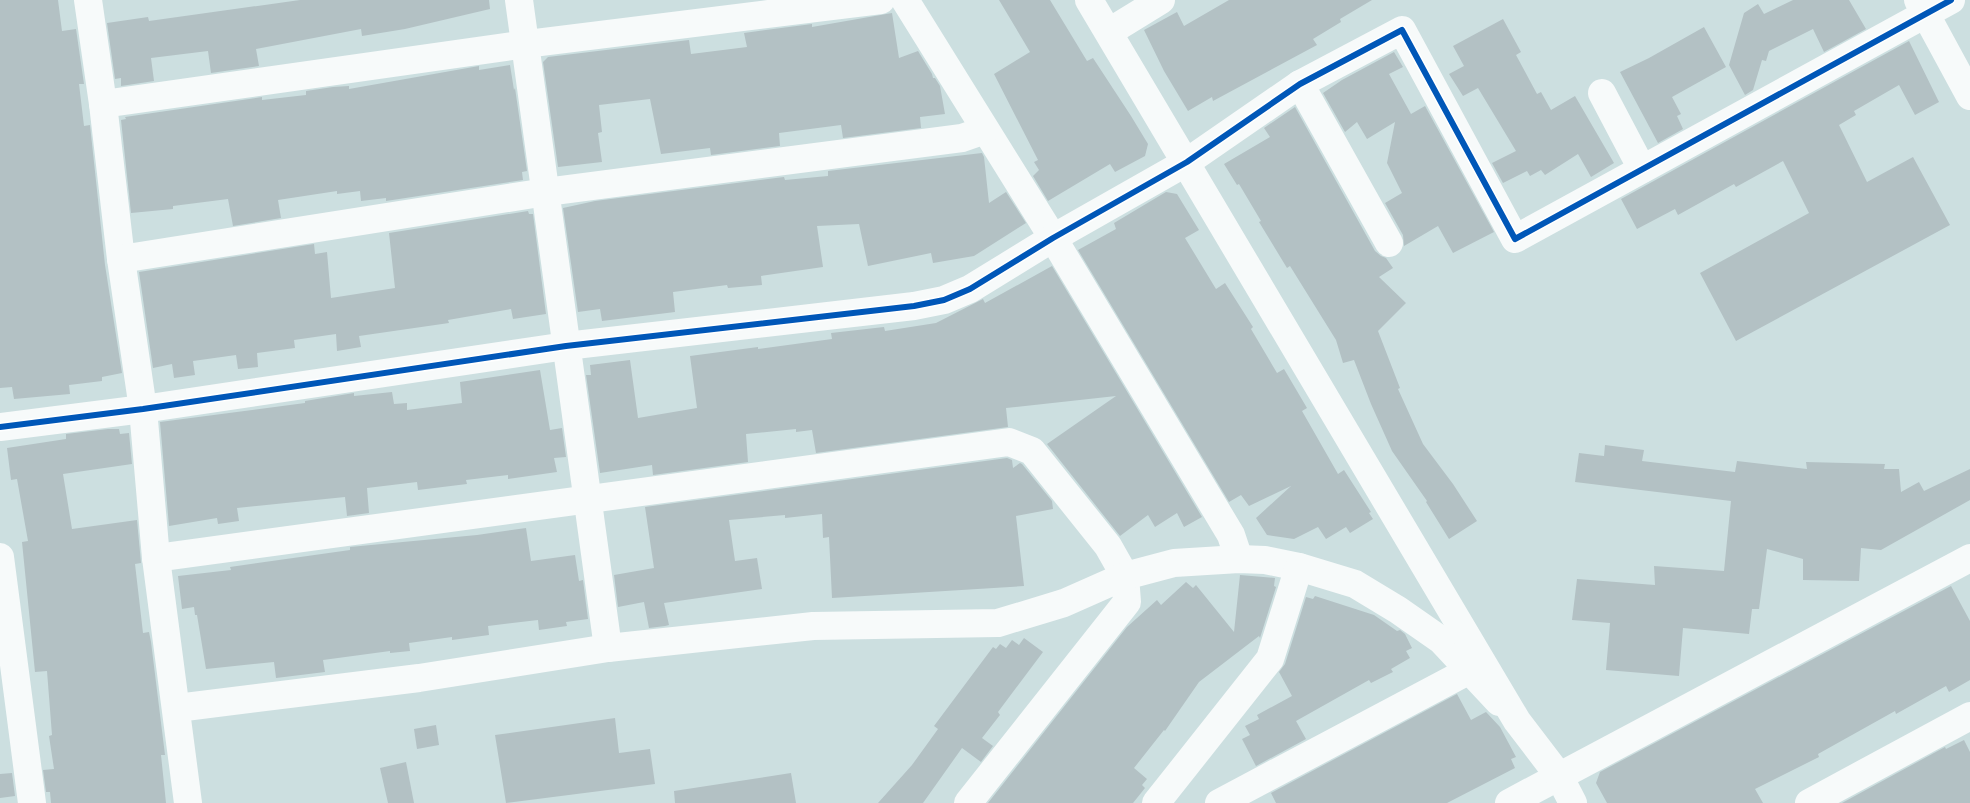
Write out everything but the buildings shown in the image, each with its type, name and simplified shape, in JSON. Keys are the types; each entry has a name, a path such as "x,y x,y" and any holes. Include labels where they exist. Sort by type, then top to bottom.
{"street":[{"path":"88,0 103,104 121,259 143,409 156,558 188,803"},
{"path":"519,0 608,648"},
{"path":"103,104 526,44 881,0"},
{"path":"905,0 1053,238 1231,535 1238,559"},
{"path":"1089,0 1187,162 1517,721"},
{"path":"1109,32 1161,0"},
{"path":"0,428 143,409 566,346 914,306 944,300 970,289 1053,238 1187,162 1300,84 1402,30 1515,239 1642,169 1921,7 1951,0"},
{"path":"1921,7 1970,96"},
{"path":"1300,84 1389,243"},
{"path":"1602,93 1642,169"},
{"path":"121,259 546,192 962,138 985,130"},
{"path":"156,558 1009,442 1032,451 1108,546 1126,576 1127,602 968,803"},
{"path":"0,557 32,803"},
{"path":"177,708 419,678 608,648 813,626 998,624 1064,603 1126,576 1174,563 1238,559 1265,560 1299,567 1355,584 1398,610 1441,640 1517,721 1559,776 1573,803"},
{"path":"1510,803 1968,565"},
{"path":"1156,803 1270,659 1299,567"},
{"path":"1219,803 1470,670"},
{"path":"1809,803 1970,716"}],"cycle path":[{"path":"0,427 143,409 566,346 914,306 944,300 970,289 1053,238 1187,162 1300,84 1402,30 1515,239 1951,0"}]}
